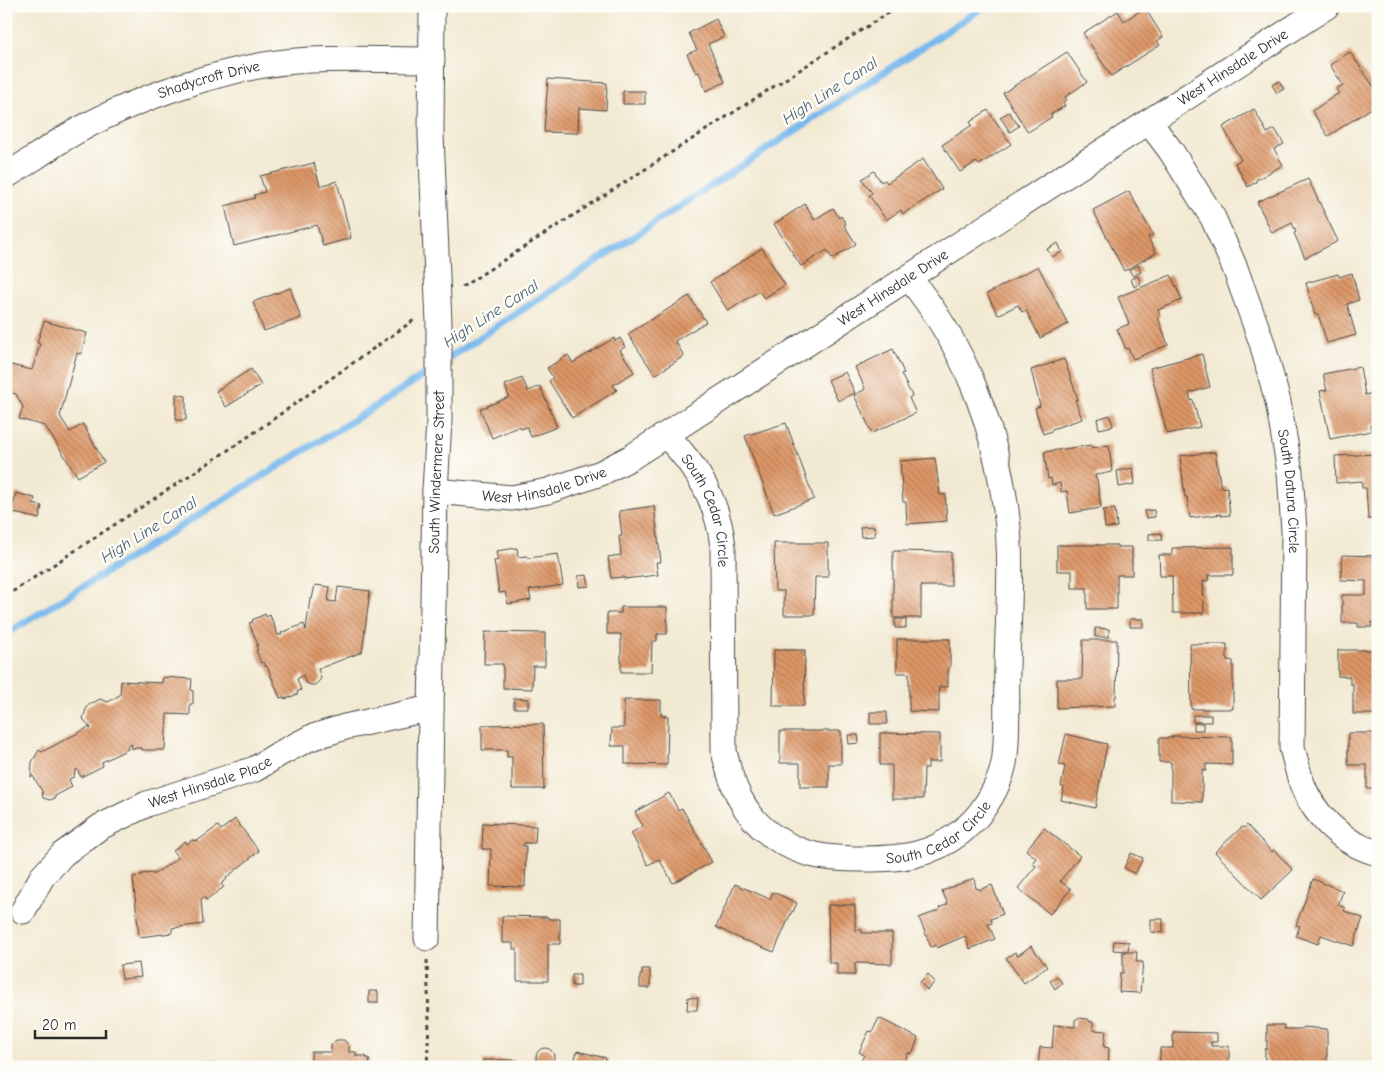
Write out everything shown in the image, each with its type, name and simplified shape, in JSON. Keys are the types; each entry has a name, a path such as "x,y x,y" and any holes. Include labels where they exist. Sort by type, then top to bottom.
{"street":[{"name":"South Windermere Street","path":"427,938 435,490 439,421 439,323 432,135 432,6"},
{"name":"West Hinsdale Drive","path":"435,490 512,498 548,491 601,473 630,458 1327,6"},
{"name":"Shadycroft Drive","path":"6,176 90,124 135,103 182,86 260,66 309,60 432,60"},
{"name":"South Datura Circle","path":"1149,122 1172,151 1213,218 1235,268 1259,333 1278,402 1290,472 1294,531 1292,748 1300,779 1311,802 1328,824 1365,850 1378,853"},
{"name":"South Cedar Circle","path":"666,435 684,454 704,482 716,508 723,547 724,751 730,779 739,797 752,817 770,834 792,848 810,854 830,859 890,859 914,856 934,850 952,838 980,814 995,789 1005,757 1009,561 1006,511 995,447 985,415 967,368 952,338 930,304 909,278"},
{"name":"West Hinsdale Place","path":"23,911 42,877 52,865 63,854 100,827 147,804 255,770 279,754 310,738 345,727 431,708"}],"path":[{"path":"427,938 429,1022 427,1067"}],"building":[{"path":"1145,8 1163,37 1157,41 1160,45 1111,76 1083,33 1118,11 1124,21"},
{"path":"716,19 724,37 708,44 725,82 706,91 699,72 696,73 687,54 697,50 689,33"},
{"path":"1067,52 1087,82 1065,97 1067,100 1063,102 1065,106 1050,115 1052,117 1028,132 1003,93"},
{"path":"1350,52 1378,93 1378,104 1328,136 1312,111 1339,93 1336,89 1343,85 1330,65"},
{"path":"548,79 607,83 606,110 579,108 578,133 544,132"},
{"path":"1279,81 1284,89 1277,93 1272,85"},
{"path":"623,91 645,91 645,104 623,104"},
{"path":"1254,109 1267,133 1275,129 1284,144 1274,149 1283,165 1256,180 1256,182 1248,187 1235,163 1241,160 1223,127"},
{"path":"988,110 1011,144 979,165 976,162 960,172 942,145 972,125 970,122"},
{"path":"1009,112 1019,126 1010,132 1000,117"},
{"path":"923,159 942,189 903,214 901,210 886,220 869,195 872,193 862,179 874,171 881,182 885,180 887,183"},
{"path":"314,163 320,186 337,181 351,238 323,246 317,225 234,246 225,206 255,198 254,195 265,192 260,176"},
{"path":"1308,179 1338,241 1305,258 1294,233 1296,232 1292,223 1272,233 1257,202"},
{"path":"1129,191 1153,235 1148,237 1156,253 1124,271 1093,210"},
{"path":"805,204 814,220 833,208 839,218 841,216 846,224 844,225 856,244 832,259 827,250 801,266 774,224"},
{"path":"1058,243 1062,252 1052,257 1047,249"},
{"path":"762,248 785,285 764,298 759,291 728,311 710,282"},
{"path":"1138,265 1141,272 1133,276 1129,270"},
{"path":"1038,266 1068,324 1040,338 1026,310 1022,312 1018,305 998,315 987,294"},
{"path":"1352,273 1359,300 1347,304 1356,335 1327,343 1318,314 1315,315 1306,283 1338,274 1339,277"},
{"path":"1171,275 1182,300 1158,310 1160,316 1158,317 1168,345 1133,359 1117,329 1129,324 1118,297"},
{"path":"1138,276 1141,283 1134,287 1131,279"},
{"path":"290,288 301,318 264,331 253,302"},
{"path":"689,296 706,322 675,341 684,356 655,375 628,334"},
{"path":"44,321 87,333 81,354 77,353 60,416 70,432 83,424 104,462 78,477 45,426 19,419 23,407 16,394 6,392 6,380 11,365 32,370 40,344 37,343"},
{"path":"614,338 615,341 620,338 625,347 620,350 634,372 613,385 617,390 572,418 549,381 553,378 547,368 568,355 573,363"},
{"path":"893,349 904,373 901,374 912,396 909,398 916,413 872,433 854,395 865,388 855,367"},
{"path":"1202,354 1210,387 1189,393 1191,401 1193,400 1200,427 1167,434 1150,368"},
{"path":"1064,359 1078,399 1075,400 1082,419 1043,434 1035,408 1040,406 1031,370"},
{"path":"1360,367 1365,395 1376,392 1378,424 1370,425 1371,431 1330,439 1320,391 1327,390 1323,374"},
{"path":"251,369 261,385 226,407 216,391"},
{"path":"845,372 855,393 838,401 828,380"},
{"path":"522,378 528,391 540,386 557,427 531,437 527,427 521,429 520,426 492,438 480,409 509,397 505,385"},
{"path":"176,394 186,396 186,420 176,420"},
{"path":"1110,415 1113,426 1099,429 1097,419"},
{"path":"786,423 814,499 774,514 745,436"},
{"path":"1091,445 1092,448 1109,445 1112,472 1095,475 1101,508 1070,513 1067,491 1061,492 1060,483 1052,485 1051,478 1048,479 1044,452"},
{"path":"1215,452 1221,488 1227,487 1230,515 1221,516 1221,514 1190,518 1187,497 1185,497 1180,456"},
{"path":"1378,454 1378,519 1368,519 1366,488 1362,488 1362,481 1336,483 1335,456"},
{"path":"935,458 940,495 945,494 947,521 907,524 906,502 903,502 900,461"},
{"path":"1133,468 1135,484 1119,487 1117,471"},
{"path":"16,493 35,498 33,504 42,506 39,519 11,512"},
{"path":"654,506 661,562 656,562 658,575 624,579 624,577 611,578 608,557 621,555 619,536 622,536 619,511"},
{"path":"1115,509 1117,527 1105,528 1103,510"},
{"path":"1154,510 1155,517 1146,518 1144,511"},
{"path":"874,526 875,536 861,537 860,527"},
{"path":"1161,533 1162,540 1149,540 1149,534"},
{"path":"774,543 828,543 828,577 815,577 814,615 784,615 784,591 775,591"},
{"path":"1057,545 1117,545 1117,547 1132,547 1132,575 1117,575 1117,609 1087,609 1087,588 1072,588 1072,571 1057,571"},
{"path":"1233,547 1233,575 1208,575 1208,581 1203,581 1204,613 1173,613 1172,576 1160,576 1159,555 1172,555 1172,548"},
{"path":"517,548 518,557 527,556 528,558 558,554 563,585 529,590 531,600 508,604 505,592 499,593 494,561 498,560 496,551"},
{"path":"893,551 951,552 951,586 921,586 921,618 893,618"},
{"path":"1342,555 1378,556 1378,622 1372,622 1372,627 1358,627 1358,623 1342,623 1342,595 1366,595 1366,581 1341,580"},
{"path":"587,575 589,586 579,587 578,576"},
{"path":"315,585 330,587 328,601 336,602 338,587 370,591 362,652 318,669 321,679 315,685 306,683 303,675 297,679 301,690 297,692 298,694 285,699 284,697 280,698 267,666 263,662 261,663 256,650 258,650 256,646 258,645 249,623 265,614 266,617 270,615 278,635 282,635 281,633 304,624 306,630 310,599 312,599"},
{"path":"621,607 667,607 667,634 657,634 657,641 652,641 651,672 621,672 621,634 607,634 607,613 621,613"},
{"path":"895,619 906,619 906,628 895,628"},
{"path":"1130,619 1143,619 1143,627 1130,627"},
{"path":"1095,628 1109,629 1109,637 1095,637"},
{"path":"485,632 545,633 545,666 533,666 532,689 503,688 503,664 484,664"},
{"path":"897,639 950,639 948,687 939,687 939,712 909,711 909,673 897,673"},
{"path":"1083,640 1117,640 1115,706 1057,708 1057,679 1082,679"},
{"path":"1190,644 1227,644 1227,660 1233,661 1233,709 1191,709"},
{"path":"774,650 805,650 804,706 773,706"},
{"path":"1338,650 1378,650 1378,714 1353,714 1353,684 1350,684 1350,677 1338,676"},
{"path":"163,677 192,679 191,690 193,691 193,704 190,704 190,715 167,714 165,750 131,748 132,744 127,746 128,749 102,762 103,766 81,777 77,769 74,777 69,779 72,787 50,800 43,798 42,791 33,776 31,777 32,762 39,750 42,752 89,727 90,729 91,728 83,719 87,706 100,699 108,702 120,695 121,681 162,683"},
{"path":"514,698 528,699 528,708 514,708"},
{"path":"624,700 661,700 661,716 668,716 667,765 625,764 625,746 611,746 612,728 624,728"},
{"path":"870,712 887,712 887,724 870,724"},
{"path":"1193,715 1211,715 1211,722 1193,722"},
{"path":"1194,723 1203,723 1203,730 1194,730"},
{"path":"543,724 544,789 512,789 512,757 507,757 507,750 482,750 482,725"},
{"path":"780,731 841,731 841,764 829,764 829,787 800,787 800,763 780,763"},
{"path":"880,733 940,734 940,762 928,762 928,768 924,768 923,799 892,799 892,765 880,765"},
{"path":"1348,733 1378,733 1378,789 1367,789 1367,765 1348,765"},
{"path":"1066,734 1107,744 1095,808 1061,800 1064,787 1061,787 1065,766 1059,765"},
{"path":"848,735 858,735 859,743 849,744"},
{"path":"1172,736 1232,737 1232,765 1206,764 1206,771 1202,770 1202,802 1171,801 1171,762 1159,762 1159,738 1172,738"},
{"path":"669,793 678,810 682,808 712,862 673,883 659,859 648,865 631,833 643,826 635,812"},
{"path":"235,819 259,851 226,878 221,884 224,887 206,900 204,897 201,899 203,924 172,928 172,933 139,937 133,877 141,876 141,874 153,873 153,875 178,858 173,851 185,841 187,844 192,840 197,841 218,826 221,830"},
{"path":"483,823 536,826 535,843 524,843 523,846 526,846 525,887 490,886 491,849 482,849"},
{"path":"1247,825 1272,852 1274,850 1293,870 1261,900 1215,852 1242,827 1244,828"},
{"path":"1044,828 1080,856 1060,881 1071,889 1050,914 1018,888 1036,866 1032,863 1036,858 1026,850"},
{"path":"1131,853 1143,858 1135,874 1124,868"},
{"path":"974,878 976,889 978,888 979,890 992,885 1003,914 991,919 992,923 988,924 995,939 970,949 965,936 937,948 936,945 931,947 919,918 940,910 939,908 948,904 942,891"},
{"path":"1313,879 1343,891 1338,905 1345,908 1344,911 1363,918 1353,946 1321,935 1318,944 1296,936 1300,926 1296,925"},
{"path":"735,884 770,899 773,892 797,903 774,952 716,927"},
{"path":"828,905 855,905 855,930 862,930 862,933 892,933 892,964 855,963 855,975 837,975 837,963 829,963"},
{"path":"502,916 560,919 560,944 548,944 548,981 517,981 517,949 513,949 513,943 502,943"},
{"path":"1151,919 1163,919 1163,933 1151,932"},
{"path":"1114,941 1129,942 1128,951 1113,950"},
{"path":"1031,946 1047,967 1024,983 1006,958 1015,952 1017,956"},
{"path":"1123,952 1137,952 1136,962 1143,962 1140,993 1119,992 1120,973 1123,973"},
{"path":"139,963 141,977 122,979 120,965"},
{"path":"642,969 650,969 650,988 640,988"},
{"path":"928,974 935,982 927,990 920,982"},
{"path":"572,975 580,975 580,986 572,986"},
{"path":"1057,976 1062,983 1055,989 1050,981"},
{"path":"369,991 378,991 378,1003 369,1003"},
{"path":"688,997 698,998 697,1010 687,1010"},
{"path":"879,1018 918,1038 914,1050 910,1054 908,1053 902,1067 858,1067 864,1055 859,1052 869,1031 872,1032"},
{"path":"1078,1018 1088,1019 1090,1022 1093,1022 1093,1030 1106,1031 1104,1047 1109,1048 1108,1067 1038,1067 1040,1047 1052,1048 1054,1025 1075,1027 1075,1020"},
{"path":"1267,1025 1284,1025 1284,1029 1300,1029 1303,1027 1327,1029 1327,1067 1267,1067 1265,1049 1267,1049"},
{"path":"1173,1032 1217,1033 1217,1042 1211,1042 1211,1046 1229,1046 1229,1067 1160,1067 1160,1048 1173,1048"},
{"path":"1374,1037 1378,1037 1378,1067 1374,1067"},
{"path":"336,1040 344,1040 349,1045 349,1052 356,1052 356,1056 366,1056 366,1058 369,1058 370,1067 311,1067 311,1052 331,1052 331,1045"},
{"path":"545,1048 551,1051 554,1057 551,1063 545,1066 539,1063 536,1057 539,1051"},
{"path":"577,1051 606,1058 604,1067 573,1067"},
{"path":"483,1060 514,1060 514,1067 483,1067"},
{"path":"231,1063 231,1067 202,1067 202,1064"}],"waterway":[{"name":"High Line Canal","path":"444,361 985,6"},
{"name":"High Line Canal","path":"6,634 433,369"}]}
